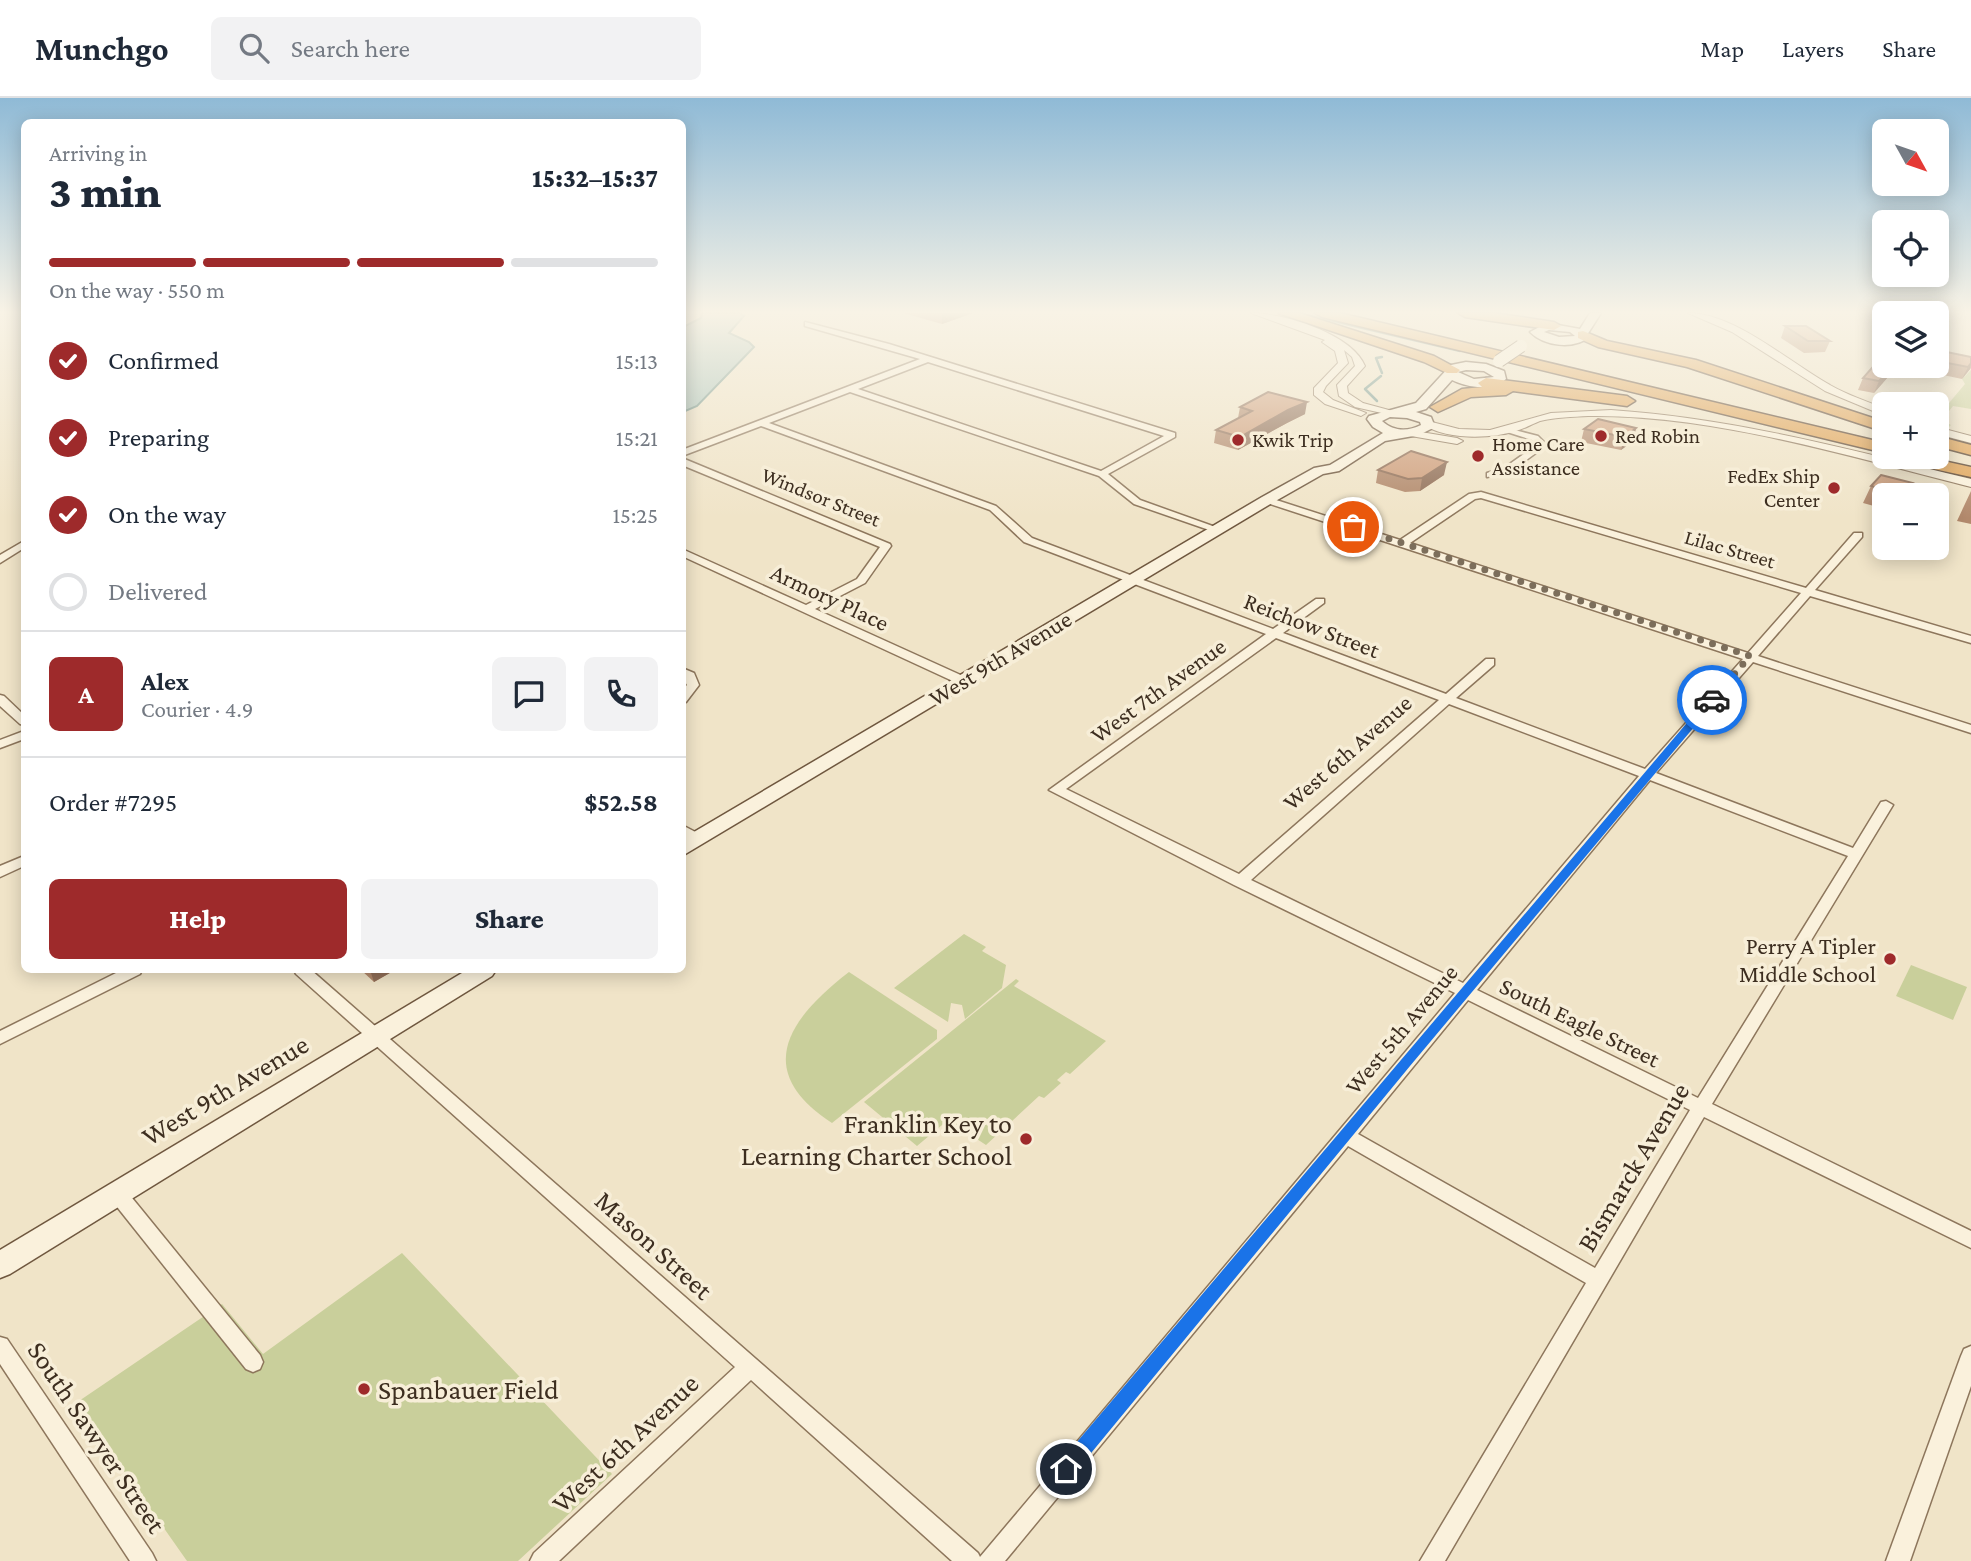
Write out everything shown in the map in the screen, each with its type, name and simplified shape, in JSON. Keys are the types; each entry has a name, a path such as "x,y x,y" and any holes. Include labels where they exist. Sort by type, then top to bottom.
{"highway":[{"path":"1491,381 1699,413 1872,447"},
{"path":"1603,381 1872,447"},
{"path":"1648,381 1872,434"},
{"path":"1746,381 1872,423"},
{"path":"1438,407 1468,392 1485,390 1591,396"},
{"path":"1949,444 1971,450"},
{"path":"1949,452 1971,457"},
{"path":"1949,464 1971,470"},
{"path":"1949,466 1971,470"}],"main road":[{"path":"1406,433 1384,429 1374,421 1381,414 1398,413 1421,406 1443,381"},
{"path":"1398,413 1427,422 1459,387 1488,381"},
{"name":"West 9th Avenue","path":"1319,471 1321,464 1362,438 1374,421"},
{"name":"West 9th Avenue","path":"688,839 1267,499 1319,471 1334,468 1381,438 1424,430 1427,422"},
{"name":"West 9th Avenue","path":"0,1265 479,973"}],"street":[{"path":"686,451 870,381"},
{"path":"1000,381 1172,435 1102,474"},
{"path":"1325,381 1319,386 1320,396 1332,404 1374,421"},
{"path":"1346,381 1341,387 1345,396 1359,405 1398,413"},
{"path":"1817,381 1872,407"},
{"path":"850,389 1102,474 1137,502 1216,528"},
{"path":"1427,422 1465,434 1510,430 1532,420 1562,415 1602,413 1654,417 1773,436 1971,483"},
{"name":"Reichow Street","path":"761,423 993,508 1028,540 1856,853"},
{"path":"1406,433 1450,441 1479,442 1510,435 1510,430"},
{"path":"1490,475 1507,470 1539,447 1537,440 1510,430"},
{"path":"1949,434 1971,440"},
{"name":"Windsor Street","path":"686,463 886,547 861,581 806,609"},
{"name":"Lilac Street","path":"1403,544 1472,496 1478,495 1971,640"},
{"path":"1267,499 1971,729"},
{"name":"West 5th Avenue","path":"990,1561 1647,775 1858,535"},
{"path":"0,561 21,546"},
{"name":"Armory Place","path":"686,554 961,680"},
{"name":"West 7th Avenue","path":"1056,790 1320,601"},
{"name":"West 6th Avenue","path":"1239,882 1490,662"},
{"path":"686,674 690,676 693,685 686,694"},
{"path":"0,699 21,719"},
{"path":"0,744 21,736"},
{"name":"South Eagle Street","path":"1056,790 1464,993 1971,1240"},
{"name":"Bismarck Avenue","path":"1432,1561 1701,1107 1886,805"},
{"path":"0,872 21,862"},
{"path":"0,1038 128,973"},
{"name":"Mason Street","path":"306,973 970,1561"},
{"path":"1345,1135 1598,1280"},
{"path":"117,1193 253,1362"},
{"name":"South Sawyer Street","path":"0,1346 144,1561"},
{"path":"1898,1561 1971,1356"},
{"name":"West 6th Avenue","path":"542,1561 749,1368"}],"green space":[{"path":"1963,381 1971,381 1971,409 1953,406 1949,411 1949,403 1965,384"},
{"path":"964,934 986,947 982,951 1006,965 1002,988 965,1019 962,1005 951,1003 948,1022 894,988"},
{"path":"1911,965 1967,987 1953,1020 1896,996"},
{"path":"849,972 937,1030 937,1039 832,1123 807,1104 792,1084 786,1065 788,1046 796,1027 809,1008"},
{"path":"1016,979 1019,981 1014,986 1106,1041 1070,1074 1066,1072 1057,1080 1061,1083 1044,1098 1039,1096 986,1145 948,1120 917,1146 864,1102"},
{"name":"Spanbauer Field","path":"402,1253 612,1474 518,1561 187,1561 76,1403 222,1304 263,1354"}],"water":[{"path":"686,381 721,381 697,406 686,411"}],"building":[{"path":"1268,392 1307,402 1240,437 1216,430 1252,411 1240,407"},
{"path":"1598,419 1636,428 1625,437 1584,429"},
{"path":"1411,451 1447,462 1422,478 1408,479 1378,470"},
{"path":"1881,475 1913,483 1874,483"}],"waterway":[{"path":"1375,381 1365,389 1377,401"}],"way so far":[{"path":"1353,527 1750,656 1712,700"}],"place":[{"name":"Red Robin","path":"1601,436"},
{"name":"Kwik Trip","path":"1238,440"},
{"name":"Home Care Assistance","path":"1478,456"},
{"name":"FedEx Ship Center","path":"1834,488"},
{"name":"Perry A Tipler Middle School","path":"1890,959"},
{"name":"Franklin Key to Learning Charter School","path":"1026,1139"},
{"name":"Spanbauer Field","path":"364,1389"}],"route":[{"path":"1066,1469 1405,1062 1712,700"}]}
